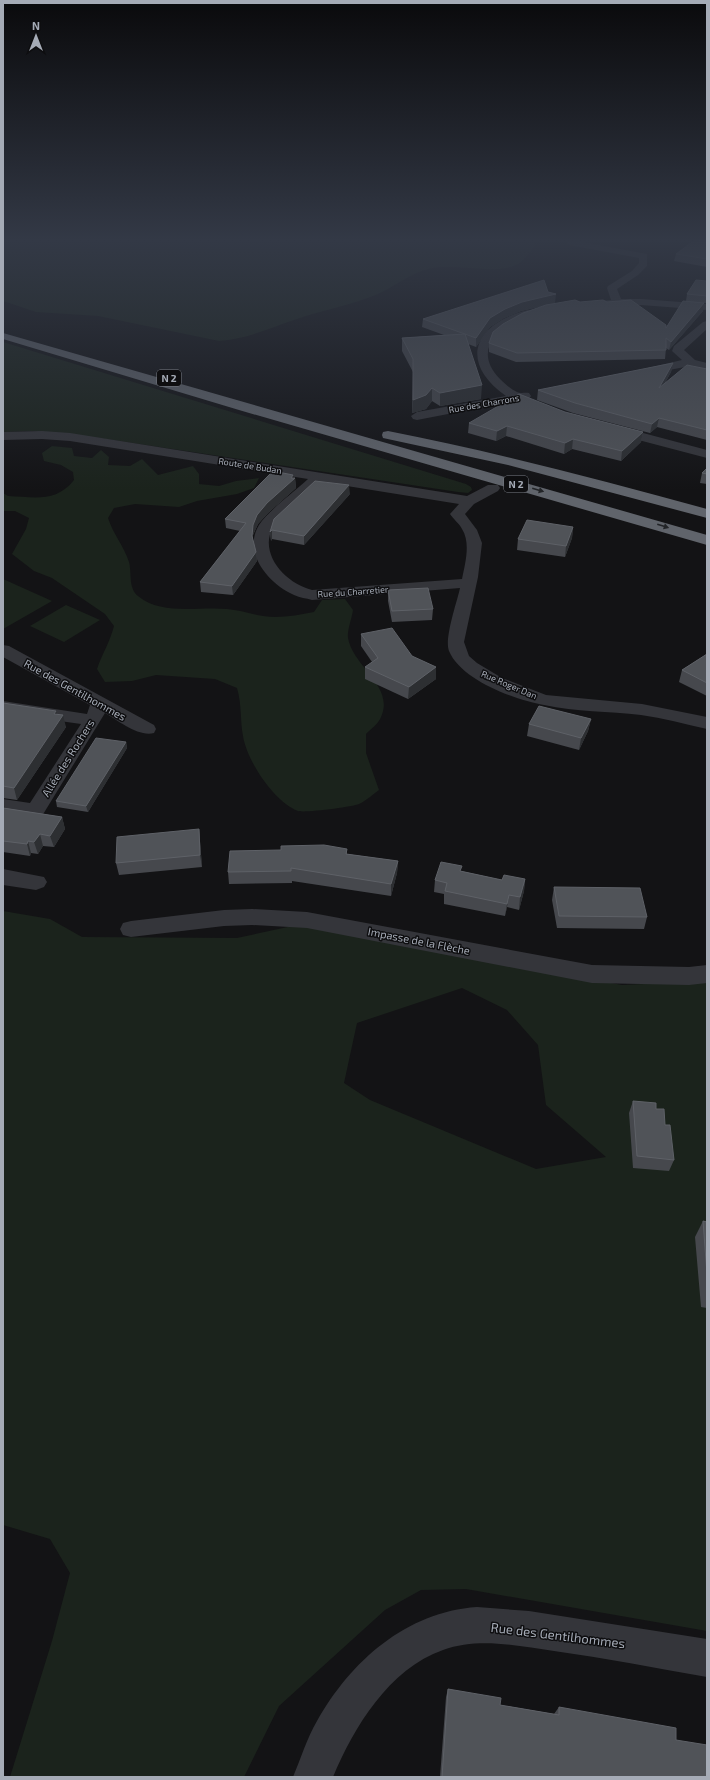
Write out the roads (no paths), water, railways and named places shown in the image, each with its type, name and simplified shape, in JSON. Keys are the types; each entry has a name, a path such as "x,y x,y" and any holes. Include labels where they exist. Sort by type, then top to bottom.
{"highway":[{"name":"N 2","path":"3,330 618,512 707,540"},
{"name":"N 2","path":"3,336 330,428 576,486 707,524"},
{"path":"330,428 344,440 493,488 707,551"},
{"path":"330,428 501,458 560,472 707,514"}],"street":[{"path":"505,323 499,326 486,338 482,349 486,368 498,384 518,398 557,413"},
{"path":"707,324 680,346 678,350 691,362 707,367"},
{"path":"631,375 691,362"},
{"name":"Rue des Charrons","path":"417,416 541,393"},
{"path":"600,425 707,454"},
{"name":"Route de Budan","path":"3,436 42,435 70,437 469,501"},
{"name":"Rue du Charretier","path":"319,477 267,525 261,534 259,541 262,555 287,585 305,594 312,595 468,583"},
{"path":"469,501 493,488"},
{"name":"Rue Roger Dan","path":"469,501 457,514 471,531 475,543 456,639 457,650 465,662 475,671 530,696 545,700 642,710 707,723"},
{"name":"Rue des Gentilhommes","path":"3,650 97,712 147,729"},
{"path":"3,708 97,712"},
{"name":"Allée des Rochers","path":"3,806 34,811 97,712"},
{"path":"3,877 36,882"},
{"name":"Impasse de la Flèche","path":"131,929 224,918 252,917 307,920 592,974 689,976 707,974"},
{"name":"Rue des Gentilhommes","path":"313,1777 333,1730 362,1688 391,1658 416,1642 440,1632 467,1626 496,1625 593,1637 707,1658"}]}
